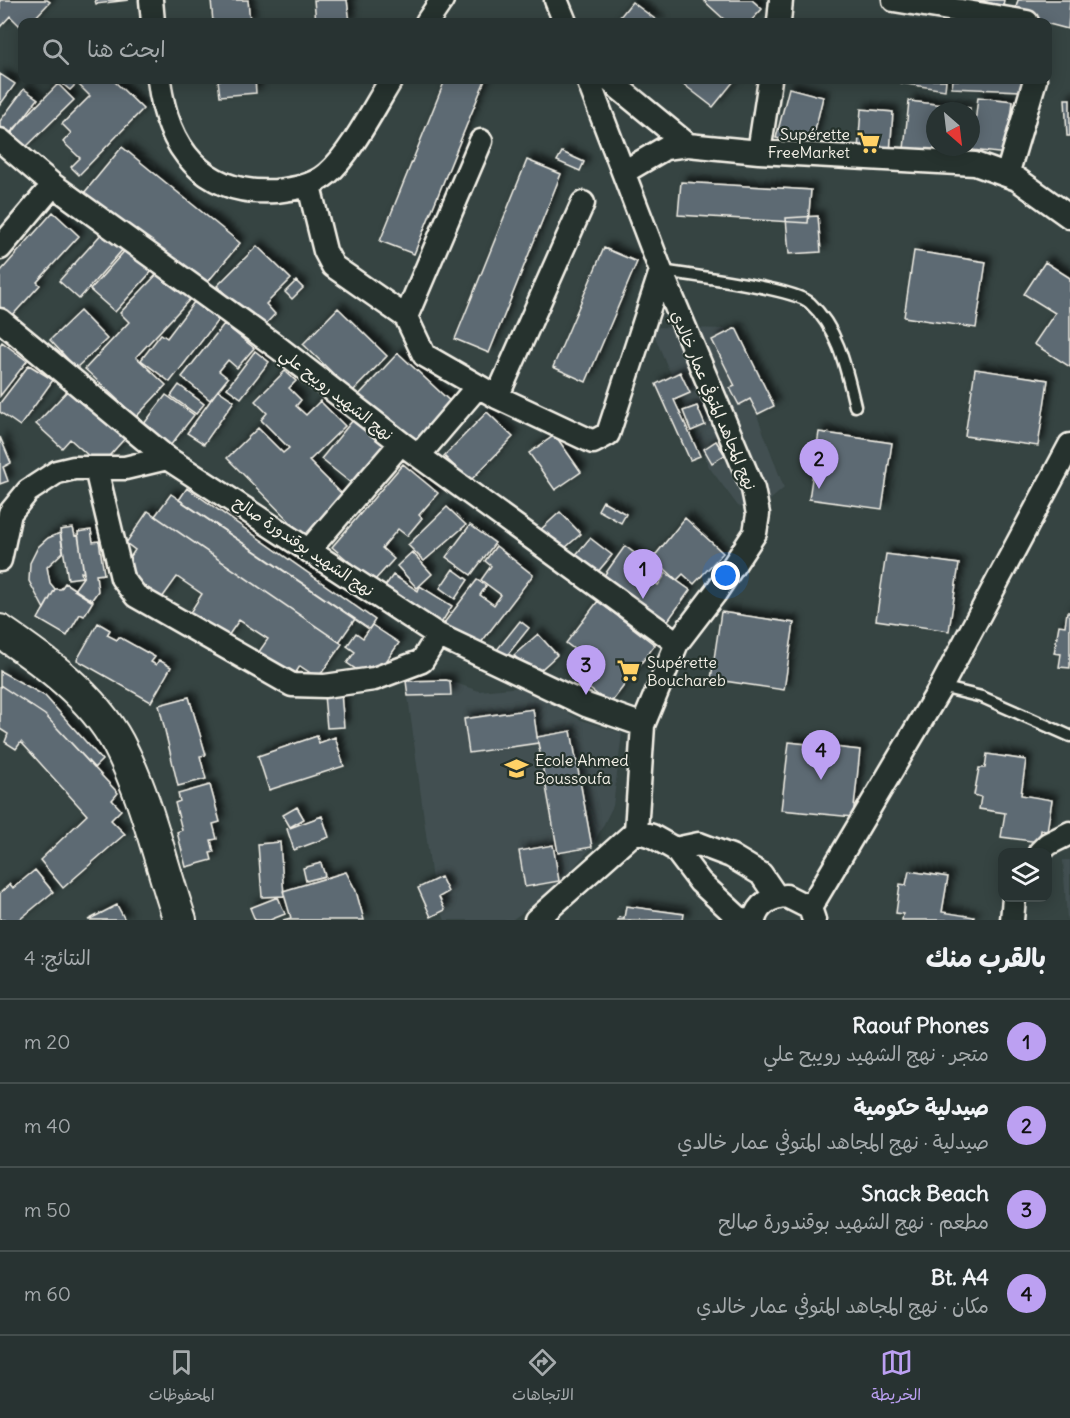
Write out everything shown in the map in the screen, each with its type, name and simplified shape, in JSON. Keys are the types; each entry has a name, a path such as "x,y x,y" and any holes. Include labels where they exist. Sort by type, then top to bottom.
{"main road":[{"path":"0,631 54,669 89,705 117,741 131,771 180,920"}],"street":[{"path":"151,0 153,18"},
{"path":"430,18 442,0"},
{"path":"556,0 563,18"},
{"path":"779,18 781,0"},
{"path":"894,0 1003,18"},
{"path":"160,84 162,100 174,135 194,164 211,180 235,189 256,192 309,186 328,174 388,84"},
{"name":"نهج المجاهد المتوفي عمار خالدي","path":"590,84 661,271 745,469 758,514 755,532 743,553 677,643 644,725 636,831"},
{"path":"614,84 688,145"},
{"path":"759,152 769,84"},
{"path":"1007,175 1034,84"},
{"name":"نهج الشهيد رويبح علي","path":"0,140 53,185 677,643"},
{"path":"406,317 481,141"},
{"path":"624,172 665,148 688,145 759,152 975,164 1017,179 1070,217"},
{"path":"0,248 53,185"},
{"path":"309,186 325,251 333,266 406,317 424,355 488,391 593,442 608,434 661,271"},
{"path":"309,550 410,449 488,391 583,203"},
{"name":"نهج الشهيد بوقندورة صالح","path":"0,320 167,458 438,635 586,705 644,725"},
{"path":"754,920 759,908 776,896 796,898 812,914 941,687 1069,453"},
{"path":"0,560 10,513 28,491 57,472 74,468 125,468 167,458"},
{"path":"96,469 122,578 136,596 292,685 325,686 374,679 422,661 438,635"},
{"path":"536,920 636,831 675,849 700,882 741,920"},
{"path":"1044,848 1070,833"},
{"path":"675,849 699,844 730,856 761,874 776,896"},
{"path":"1012,920 1014,902"}],"lane":[{"path":"661,271 753,285 808,300 824,320 840,347 855,406"},
{"path":"941,687 982,698 1070,736"}],"shaded area":[{"path":"651,327 725,329 784,488 756,512 738,506 709,467"},
{"name":"Ecole Ahmed Boussoufa","path":"446,680 479,691 521,687 581,720 622,733 613,806 592,847 552,891 512,920 445,920 434,895 406,681"},
{"path":"1063,860 1070,860 1070,920 1067,920"}],"building":[{"path":"0,0 47,0 50,2 35,18 18,18 18,24 10,16 0,27"},
{"path":"95,0 129,0 96,4"},
{"path":"211,0 248,0 250,18 213,18"},
{"path":"314,0 347,0 349,18 316,18"},
{"path":"703,0 752,0 762,9 754,18 723,18"},
{"path":"978,0 1004,0 1003,6"},
{"path":"1018,0 1070,0 1068,29 1052,25 1052,18 1026,18 1014,15"},
{"path":"632,2 654,18 619,18"},
{"path":"0,74 15,84 0,105"},
{"path":"58,84 74,100 24,149 9,134"},
{"path":"63,84 76,84 70,90"},
{"path":"78,84 117,84 143,109 79,175 71,167 80,158 63,142 71,133 62,124 90,96"},
{"path":"218,84 255,84 256,93 220,96"},
{"path":"443,84 483,84 414,254 380,241"},
{"path":"683,84 732,84 713,107"},
{"path":"907,84 946,84 945,90"},
{"path":"952,84 1022,84 1021,91 952,88"},
{"path":"789,88 823,97 811,147 776,138"},
{"path":"24,89 38,99 10,136 0,128 0,121"},
{"path":"978,97 1013,101 1007,154 980,151 980,102 977,102"},
{"path":"1065,99 1070,99 1070,136 1067,136"},
{"path":"909,101 926,103 926,151 904,149"},
{"path":"861,109 893,112 890,153 858,150"},
{"path":"122,147 240,243 202,289 84,193"},
{"path":"562,152 584,162 580,171 557,161"},
{"path":"527,160 561,174 489,353 455,339"},
{"path":"681,182 811,190 808,223 678,215"},
{"path":"53,212 79,236 37,282 40,285 10,318 0,309 0,272"},
{"path":"818,216 821,252 789,254 786,218"},
{"path":"104,231 124,248 79,299 59,281"},
{"path":"257,246 291,279 266,304 275,314 261,329 217,286"},
{"path":"128,247 153,270 115,312 90,290"},
{"path":"604,248 637,262 586,382 553,367"},
{"path":"914,251 986,262 976,328 904,317"},
{"path":"1045,262 1070,278 1070,367 1034,344 1055,313 1024,294"},
{"path":"160,271 190,299 136,357 166,385 136,417 85,369 129,322 120,313"},
{"path":"296,281 303,288 292,299 285,292"},
{"path":"194,302 218,320 170,382 141,360 161,334 167,338"},
{"path":"338,308 387,356 352,392 303,344"},
{"path":"80,311 107,339 76,368 50,340"},
{"path":"224,324 254,348 237,368 228,360 219,371 228,378 210,400 182,377"},
{"path":"736,328 774,406 758,414 750,399 739,405 730,388 735,386 712,340"},
{"path":"2,342 27,361 0,396 0,345"},
{"path":"255,351 269,362 241,398 227,388"},
{"path":"398,353 455,406 418,446 390,419 385,424 357,397"},
{"path":"29,365 53,380 20,426 0,412 0,403"},
{"path":"975,369 1048,380 1038,446 965,436"},
{"path":"285,371 296,381 289,388 301,400 296,406 306,415 320,401 345,426 309,461 347,499 307,539 227,458 258,428 283,453 289,448 261,420 267,413 255,401"},
{"path":"680,372 690,393 674,400 700,456 690,460 656,384"},
{"path":"179,385 204,404 196,414 171,396"},
{"path":"72,386 127,436 100,466 70,439 62,448 36,424"},
{"path":"218,390 234,401 204,444 187,433"},
{"path":"166,395 194,415 170,446 143,425"},
{"path":"697,406 705,425 691,431 683,411"},
{"path":"487,412 513,437 470,481 444,456"},
{"path":"353,420 389,449 357,488 321,459"},
{"path":"819,432 892,443 882,509 809,499"},
{"path":"555,435 581,472 555,490 529,453"},
{"path":"0,437 11,463 3,467 8,481 0,484"},
{"path":"716,441 725,455 712,463 704,449"},
{"path":"403,464 438,493 419,515 422,518 407,536 398,529 382,548 394,559 373,582 332,547"},
{"path":"187,488 375,620 369,629 179,500"},
{"path":"171,494 355,619 339,642 155,516"},
{"path":"603,501 626,514 621,523 598,510"},
{"path":"447,507 466,525 424,561 408,545"},
{"path":"148,511 342,644 318,678 300,666 291,680 256,656 268,639 239,620 226,639 189,614 202,594 177,577 162,598 122,570 135,550 126,543"},
{"path":"560,512 581,534 558,554 538,532"},
{"path":"685,518 723,553 694,584 683,574 677,580 653,558"},
{"path":"470,525 495,543 471,575 446,557"},
{"path":"73,528 75,536 78,535 84,573 81,572 82,577 68,579 60,530"},
{"path":"91,530 93,542 99,541 104,574 96,575 98,591 91,601 74,590 84,576 78,532"},
{"path":"60,533 63,552 47,567 50,583 55,589 44,609 29,581 30,563 38,547 48,538"},
{"path":"590,538 612,555 596,574 574,557"},
{"path":"496,546 533,575 477,648 444,623 477,580 486,586 480,595 494,605 501,595 481,580 491,566 485,561"},
{"path":"625,546 649,564 642,574 658,585 666,573 690,590 667,622 603,577"},
{"path":"412,552 432,574 417,588 397,566"},
{"path":"886,554 959,564 949,631 876,620"},
{"path":"453,569 468,580 455,599 440,588"},
{"path":"393,575 418,591 420,586 452,606 440,625 383,589"},
{"path":"65,583 93,601 84,616 80,614 67,636 38,619 55,589 61,589"},
{"path":"598,601 655,645 610,704 582,683 596,666 566,643"},
{"path":"721,612 794,623 784,690 711,679"},
{"path":"1067,612 1070,612 1070,668 1059,667 1061,654 1054,653 1059,625 1065,626"},
{"path":"520,621 529,628 505,658 496,651"},
{"path":"98,623 110,630 107,635 117,640 119,637 155,657 151,662 156,665 159,660 171,667 151,702 77,660"},
{"path":"372,625 399,643 378,673 368,666 363,674 347,663 355,652 347,646 356,633 363,638"},
{"path":"538,634 557,655 533,677 514,655"},
{"path":"0,671 45,696 102,760 94,768 45,715 0,685"},
{"path":"406,681 450,681 451,695 408,696"},
{"path":"0,685 45,715 118,793 112,800 121,810 111,820 125,834 63,888 40,860 87,815 21,742 16,749 5,742 8,734 0,729"},
{"path":"341,693 344,727 327,728 324,695"},
{"path":"189,697 206,755 200,756 206,779 178,786 159,705"},
{"name":"Ecole Ahmed Boussoufa","path":"533,709 538,743 469,753 464,719"},
{"name":"Ecole Ahmed Boussoufa","path":"571,731 592,847 558,853 537,737"},
{"path":"317,736 319,743 335,737 344,766 269,790 258,756"},
{"path":"789,742 860,750 853,817 781,810"},
{"path":"987,754 1026,760 1021,795 1052,800 1047,831 1041,830 1039,842 1001,837 1005,813 979,809 981,797 974,795 979,768 985,768"},
{"path":"210,785 220,822 213,824 217,839 211,840 214,852 210,853 212,860 186,867 177,832 182,830 175,803 180,801 178,794"},
{"path":"297,807 304,819 290,827 283,815"},
{"path":"322,816 329,837 294,850 287,829"},
{"path":"280,842 284,896 262,897 258,844"},
{"path":"553,845 559,881 525,887 519,851"},
{"path":"321,863 325,876 306,881 303,868"},
{"path":"35,870 53,892 19,920 0,920 0,893 10,884 13,888"},
{"path":"909,871 948,877 942,912 974,917 973,920 902,920 903,914 896,913 900,884 906,885"},
{"path":"346,872 356,891 364,920 283,920 291,918 283,891"},
{"path":"441,877 448,892 439,897 445,910 431,917 418,888"},
{"path":"278,897 285,914 270,920 255,920 250,908"},
{"path":"117,905 125,920 88,920"},
{"path":"626,906 684,914 683,920 618,920 619,917 624,918"}],"place":[{"name":"Supérette FreeMarket","path":"868,143"},
{"name":"صيدلية حكومية","path":"819,489"},
{"name":"Raouf Phones","path":"643,599"},
{"name":"Supérette Bouchareb","path":"629,671"},
{"name":"Snack Beach","path":"586,695"},
{"name":"Ecole Ahmed Boussoufa","path":"517,769"},
{"name":"Bt. A4","path":"821,780"}]}
